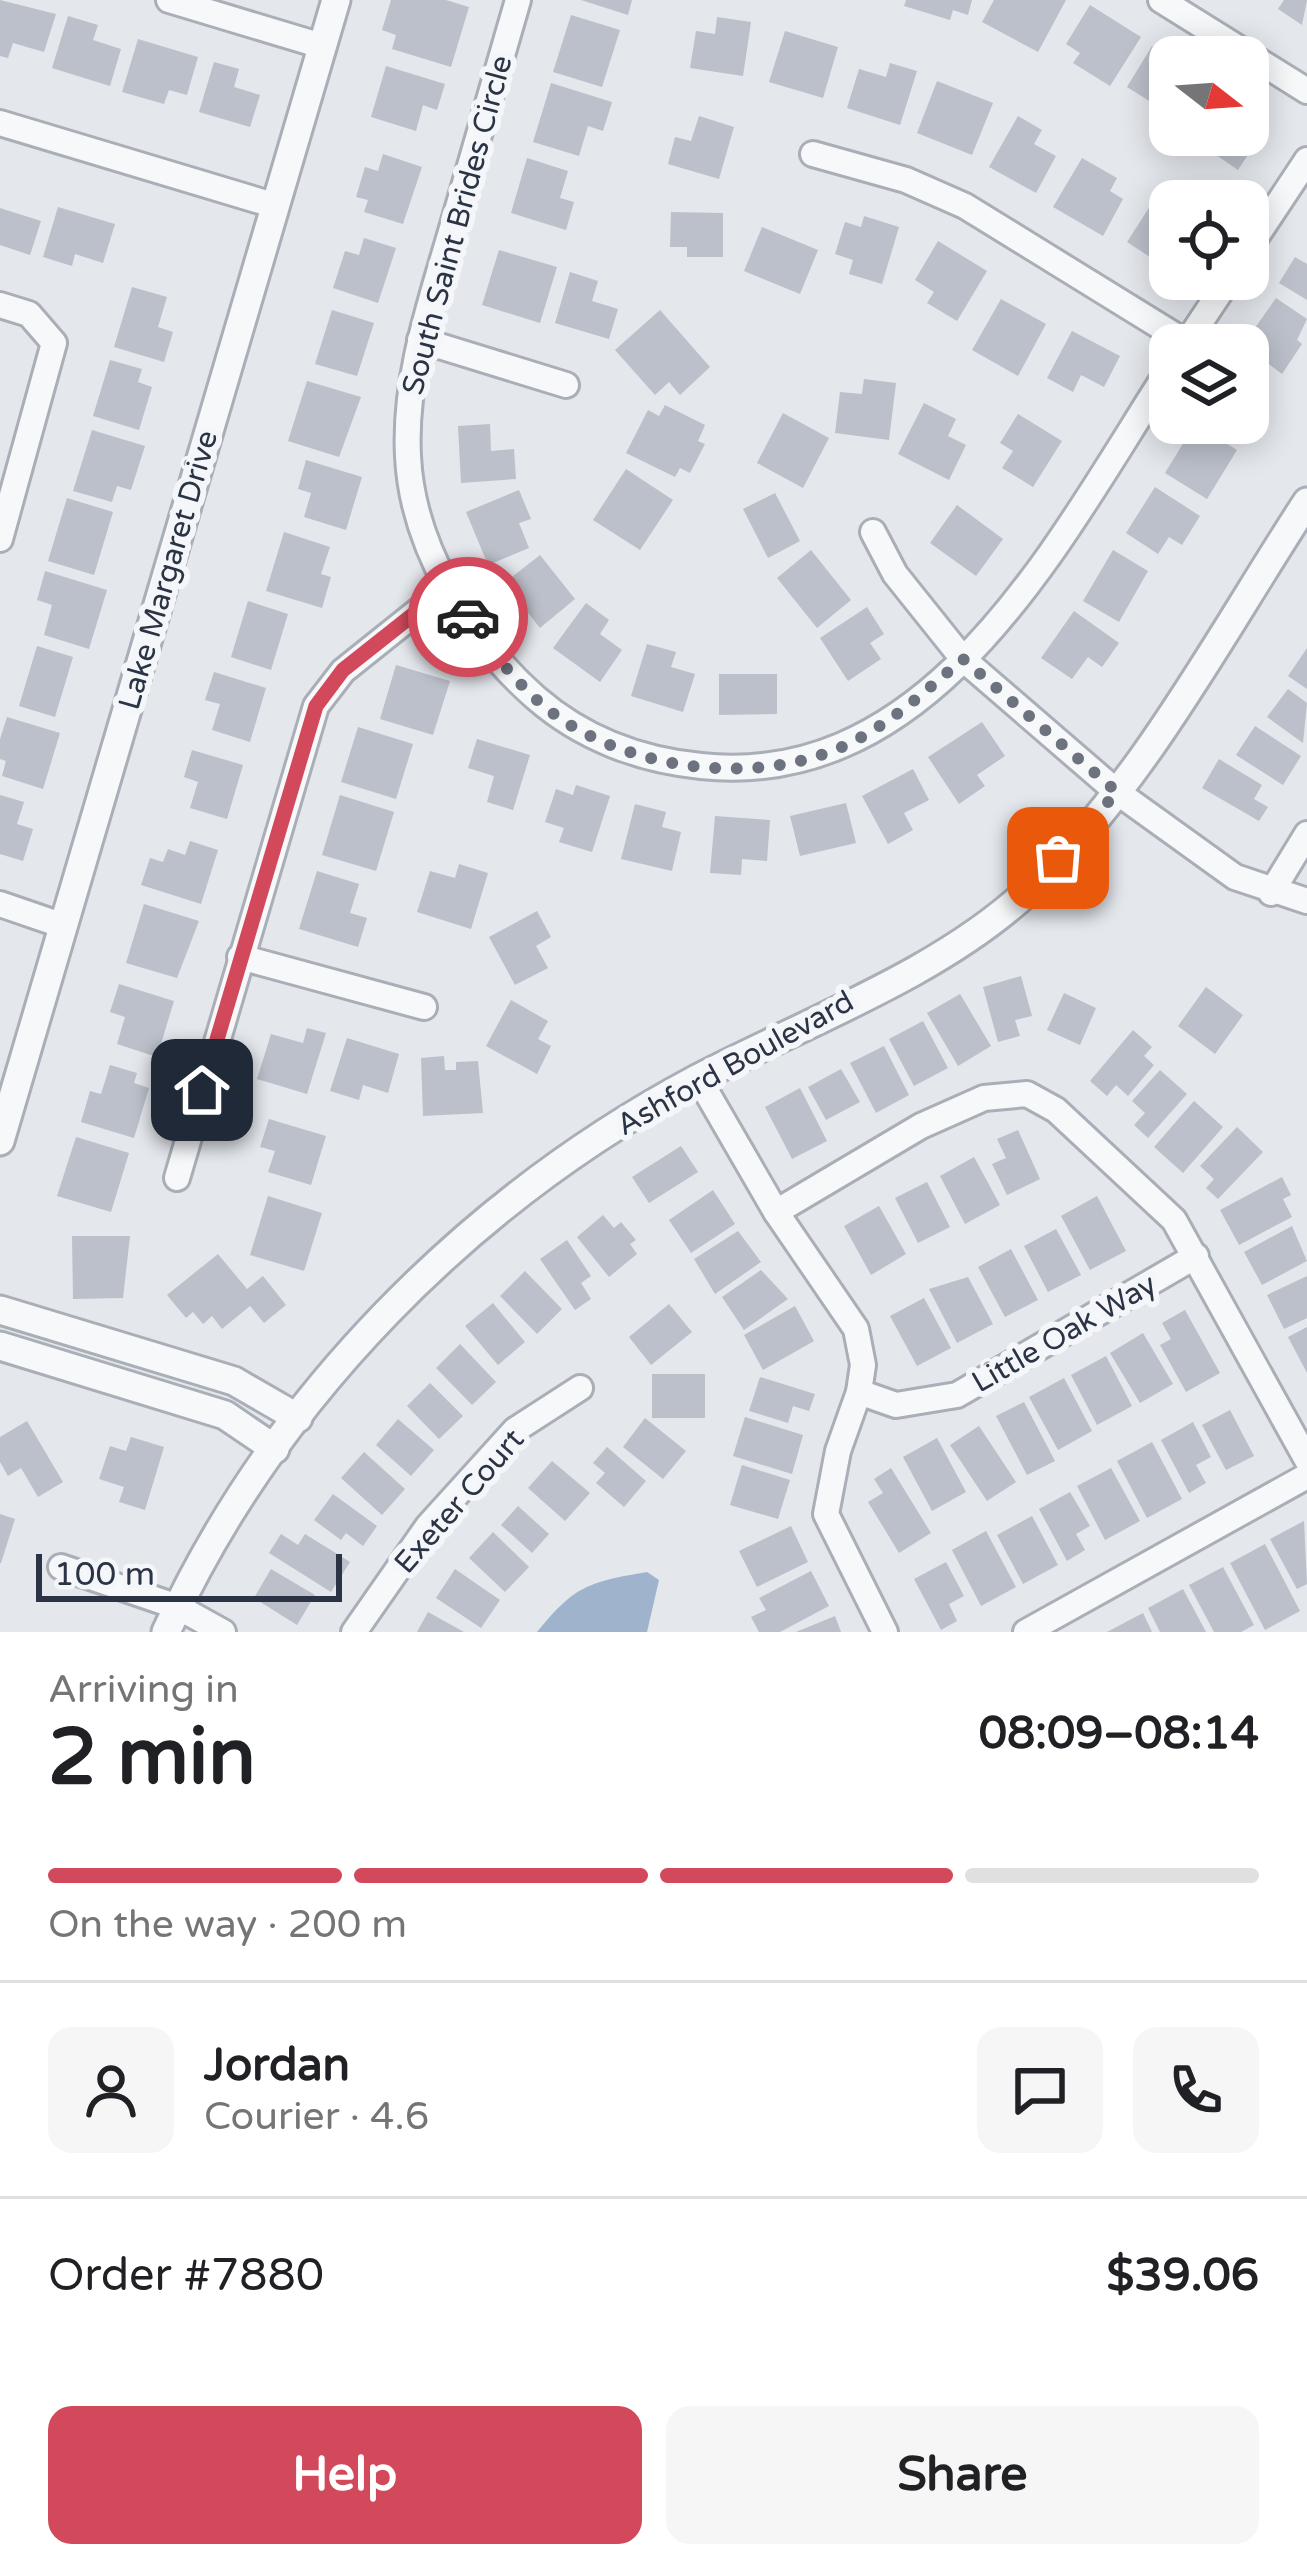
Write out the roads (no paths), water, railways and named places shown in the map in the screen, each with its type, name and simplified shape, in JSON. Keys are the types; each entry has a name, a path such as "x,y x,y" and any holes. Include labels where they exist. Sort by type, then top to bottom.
{"street":[{"path":"169,0 322,46"},
{"name":"Lake Margaret Drive","path":"0,1141 336,0"},
{"name":"South Saint Brides Circle","path":"518,0 420,340 408,404 408,457 415,513 448,587 485,642 560,718 614,746 670,763 724,769 787,764 836,749 898,714 963,659 1024,592 1149,400"},
{"path":"1161,0 1307,91"},
{"path":"0,123 274,206"},
{"path":"813,154 907,180 965,206 1154,324"},
{"path":"1269,218 1307,160"},
{"path":"0,304 29,314 54,343 0,539"},
{"path":"420,340 566,385"},
{"name":"Ashford Boulevard","path":"172,1619 298,1418 389,1311 481,1225 543,1176 699,1078 965,941 1028,891 1117,792 1307,502"},
{"path":"873,532 896,574 963,659 1117,792 1235,877 1270,893 1307,902"},
{"path":"177,1178 316,706 343,670 448,587"},
{"path":"1270,893 1307,834"},
{"path":"0,904 64,926"},
{"path":"240,957 424,1007"},
{"path":"699,1078 776,1212 856,1329 863,1365 860,1392 838,1451 826,1514 885,1632"},
{"path":"776,1212 921,1126 984,1098 1028,1094 1056,1110 1174,1220 1307,1460"},
{"name":"Little Oak Way","path":"860,1392 896,1405 957,1395 1196,1256"},
{"path":"0,1310 234,1381 298,1418"},
{"path":"0,1346 225,1415 275,1448"},
{"name":"Exeter Court","path":"354,1632 428,1526 515,1430 580,1388"},
{"path":"1026,1632 1307,1476"},
{"path":"61,1567 172,1619 223,1632"}],"water":[{"path":"647,1572 659,1580 647,1632 537,1632 584,1588"}]}
